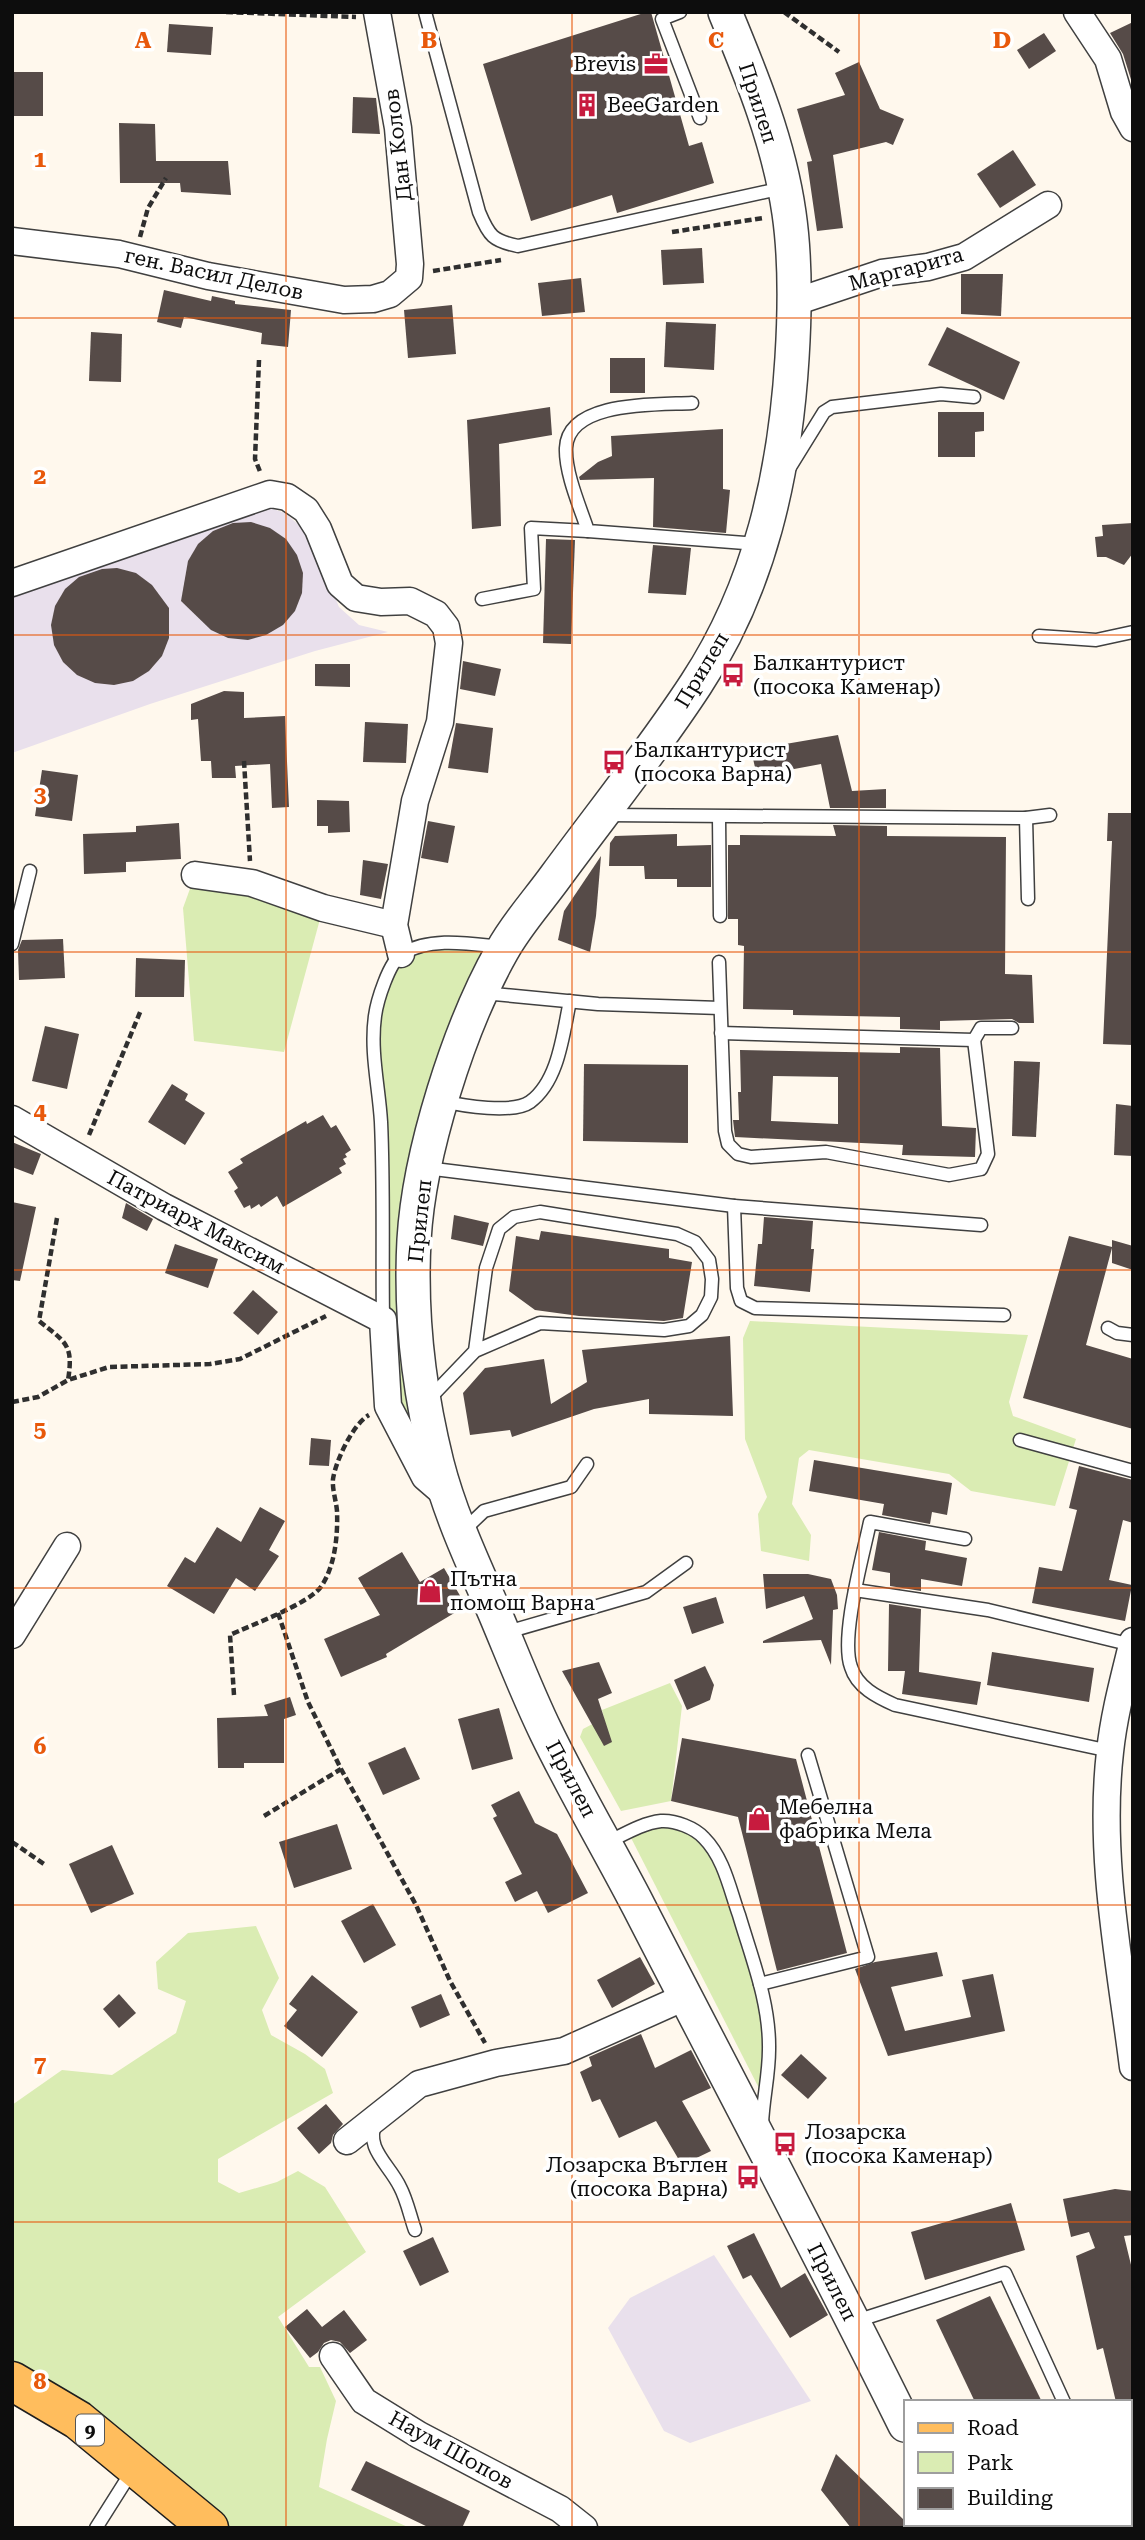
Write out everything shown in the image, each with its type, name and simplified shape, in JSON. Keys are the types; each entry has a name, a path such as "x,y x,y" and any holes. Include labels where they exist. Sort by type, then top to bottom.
{"main road":[{"name":"9","path":"12,2381 78,2420 146,2479 209,2528"},
{"name":"9","path":"12,2409 74,2437 146,2479"}],"street":[{"name":"Прилеп","path":"725,12 757,87 789,214 795,302 790,392 776,488 748,580 714,655 681,706 504,947 482,992 463,1037 425,1168 414,1238 415,1330 424,1404 447,1496 460,1534 546,1732 606,1843 904,2423"},
{"path":"1077,12 1108,60 1124,112 1133,128"},
{"name":"Дан Колов","path":"377,15 398,128 409,278"},
{"name":"Маргарита","path":"795,302 882,272 928,267 964,257 1048,205"},
{"name":"ген. Васил Делов","path":"12,241 135,258 208,276 344,300 373,299 390,294 409,278"},
{"path":"12,583 270,494 287,497 306,510 318,529 340,584 356,598 381,602 410,601 436,614 446,627 449,643 440,722 415,801 394,925 401,954"},
{"path":"195,875 252,883 323,908 394,925"},
{"name":"Патриарх Максим","path":"12,1119 164,1207 383,1320"},
{"path":"383,1320 388,1406 425,1477 447,1496"},
{"path":"12,1636 68,1546"},
{"path":"1132,1643 1110,1751 1106,1823 1120,1876 1133,2067"},
{"path":"347,2141 419,2084 496,2063 564,2051 685,1997"},
{"name":"Наум Шопов","path":"333,2356 364,2401 419,2435 560,2509 584,2528"}],"lane":[{"path":"425,12 479,212 486,230 499,242 519,246 783,188"},
{"path":"680,12 662,19 700,118"},
{"path":"776,488 824,412 832,407 941,394 974,397"},
{"path":"588,531 566,462 566,445 570,434 587,418 609,408 692,403"},
{"path":"482,599 534,590 531,528 761,544"},
{"path":"1039,636 1096,640 1133,632"},
{"path":"601,814 1026,818 1049,815"},
{"path":"719,817 720,916"},
{"path":"1026,818 1028,899"},
{"path":"12,944 30,871"},
{"path":"383,1320 380,1121 373,1045 375,1013 389,971 401,954 424,946 452,943 504,947"},
{"path":"719,962 724,1131 728,1144 738,1154 751,1157 826,1152 949,1175 981,1169 988,1154 974,1041 981,1027 1012,1027"},
{"path":"482,992 570,1001 720,1008"},
{"path":"443,1100 470,1107 505,1108 528,1104 544,1086 557,1058 570,1001"},
{"path":"721,1033 974,1041"},
{"path":"425,1168 734,1206 981,1224"},
{"path":"734,1206 737,1288 741,1301 755,1308 1004,1315"},
{"path":"424,1404 475,1351 540,1323 664,1330 689,1326 702,1315 710,1297 712,1279 709,1261 695,1242 677,1234 540,1212 514,1217 499,1229 486,1268 475,1351"},
{"path":"1108,1328 1117,1333 1133,1335"},
{"path":"1020,1440 1133,1471"},
{"path":"460,1534 484,1511 571,1486 587,1464"},
{"path":"965,1539 870,1522 855,1590 847,1648 851,1668 860,1683 876,1697 895,1704 1110,1751"},
{"path":"503,1633 646,1592 686,1563"},
{"path":"855,1590 988,1610 1132,1643"},
{"path":"760,1984 868,1957 808,1755"},
{"path":"606,1843 637,1828 662,1821 683,1825 703,1837 716,1854 725,1874 760,1984 767,2015 769,2051 761,2143"},
{"path":"379,2115 371,2133 374,2147 401,2188 415,2230"},
{"path":"853,2322 1004,2273 1063,2400"},
{"path":"96,2528 146,2479"}],"path":[{"path":"226,12 377,15"},
{"path":"784,12 839,52"},
{"path":"135,258 148,208 166,178"},
{"path":"259,360 255,459 270,494"},
{"path":"244,761 252,883"},
{"path":"79,1159 141,1010"},
{"path":"57,1218 39,1321 64,1341 72,1357 68,1380"},
{"path":"12,1402 38,1397 68,1380 109,1367 210,1364 240,1359 352,1304"},
{"path":"234,1695 230,1635 297,1604 319,1588 332,1560 337,1536 333,1479 344,1444 363,1418 388,1406"},
{"path":"278,1613 308,1702 341,1769 416,1905 450,1981 496,2063"},
{"path":"264,1816 341,1769"},
{"path":"12,1842 44,1864"}],"shaded area":[{"path":"267,507 285,513 300,526 314,546 339,607 359,625 388,632 315,651 150,704 12,753 12,597 88,562"},
{"path":"714,2255 811,2401 690,2443 664,2431 608,2328 630,2298"}],"green space":[{"path":"195,875 323,908 284,1052 194,1041 183,908"},
{"path":"424,946 492,946 421,1128 430,1465 388,1406 373,1045 389,971"},
{"path":"750,1321 1028,1335 1009,1402 1013,1416 1076,1439 1055,1506 971,1491 949,1474 809,1450 799,1458 792,1504 811,1535 809,1561 761,1551 758,1514 767,1497 745,1439 743,1338"},
{"path":"670,1683 682,1706 671,1801 621,1811 580,1737 583,1729 604,1718 602,1710"},
{"path":"647,1825 683,1825 716,1854 767,2015 763,2096 628,1832"},
{"path":"256,1926 279,1978 262,2010 271,2035 325,2069 333,2093 218,2159 218,2182 239,2193 277,2182 298,2171 325,2187 366,2252 278,2317 309,2367 320,2367 336,2401 319,2487 410,2528 230,2528 12,2369 12,2105 62,2070 112,2075 176,2033 186,2001 158,1989 156,1962 188,1933"}],"building":[{"name":"BeeGarden","path":"651,12 689,146 702,142 714,183 617,213 612,195 531,221 483,64"},
{"path":"1133,22 1133,86 1123,54 1110,33"},
{"path":"169,24 213,27 211,55 167,52"},
{"path":"1044,33 1056,51 1029,69 1017,50"},
{"path":"859,62 880,109 904,119 893,145 886,142 833,155 843,228 817,231 807,162 812,161 797,109 845,95 835,73"},
{"path":"12,72 43,72 43,116 12,116"},
{"path":"353,97 376,98 380,134 352,133"},
{"path":"119,123 155,124 156,161 228,161 231,195 181,192 180,183 120,183"},
{"path":"1013,150 1036,185 1000,208 977,174"},
{"path":"702,248 704,283 663,285 661,250"},
{"path":"961,274 1003,274 1001,316 961,314"},
{"path":"581,278 585,312 542,316 538,283"},
{"path":"164,290 211,301 212,296 235,301 235,304 291,310 288,347 261,344 262,333 184,317 181,328 157,322"},
{"path":"452,305 456,354 408,358 404,310"},
{"path":"666,322 716,324 714,370 664,367"},
{"path":"947,327 1020,362 1004,400 928,365"},
{"path":"91,332 122,334 121,382 89,381"},
{"path":"610,358 645,358 645,393 610,393"},
{"path":"550,407 552,435 499,444 501,526 472,529 467,420"},
{"path":"938,412 984,412 984,431 975,432 975,457 938,457"},
{"path":"723,429 723,489 730,490 726,533 653,527 654,478 580,480 579,477 598,462 612,456 611,436"},
{"path":"251,522 270,528 286,539 297,555 303,573 302,593 295,611 283,625 266,635 248,640 228,638 211,630 181,601 188,561 198,544 213,531 233,523"},
{"path":"1133,523 1133,553 1124,565 1106,557 1097,557 1095,537 1103,536 1102,525"},
{"path":"546,539 575,540 571,644 543,643"},
{"path":"653,545 691,548 686,595 648,593"},
{"path":"117,568 136,573 152,585 169,608 169,638 162,656 149,671 133,681 114,685 95,683 77,675 63,662 54,645 51,625 55,606 65,589 79,577 102,569"},
{"path":"463,661 501,669 495,696 460,689"},
{"path":"315,664 350,664 350,687 315,686"},
{"path":"224,691 244,692 244,718 285,716 289,807 272,808 270,764 235,766 236,778 212,778 211,761 201,761 198,719 191,720 191,704"},
{"path":"365,722 408,724 406,763 363,762"},
{"path":"456,723 493,728 488,773 448,768"},
{"path":"838,735 852,791 886,789 886,808 830,808 821,764 757,776 751,750"},
{"path":"42,770 78,775 72,821 35,816"},
{"path":"317,800 349,801 350,832 328,833 328,826 317,826"},
{"path":"1108,813 1133,813 1133,1045 1103,1044 1112,841 1107,841"},
{"path":"428,821 455,826 448,863 421,858"},
{"path":"179,823 181,859 126,862 126,872 84,874 83,834 136,832 136,826"},
{"path":"833,825 887,826 887,836 1006,837 1005,974 1032,975 1034,1023 1019,1023 1012,1019 940,1021 940,1030 900,1029 900,1017 793,1015 793,1010 743,1009 744,946 738,945 738,919 728,919 728,845 740,845 740,835 836,836"},
{"path":"677,834 677,846 711,845 711,887 677,887 677,879 645,879 644,866 609,866 610,843 615,836"},
{"path":"601,856 590,952 558,940 564,911"},
{"path":"363,860 388,864 381,899 360,895"},
{"path":"63,939 65,978 19,980 18,950 22,940"},
{"path":"136,958 185,960 184,997 135,997"},
{"path":"45,1026 79,1034 67,1089 32,1081"},
{"path":"900,1047 940,1048 942,1126 976,1128 975,1157 902,1155 903,1145 735,1137 733,1120 739,1120 738,1092 741,1092 740,1050 900,1053","holes":["773,1076 838,1077 838,1124 771,1121"]},
{"path":"1014,1061 1040,1062 1036,1137 1012,1136"},
{"path":"584,1064 688,1065 688,1143 583,1141"},
{"path":"172,1084 188,1094 185,1100 205,1113 185,1145 148,1122"},
{"path":"1116,1104 1133,1106 1133,1156 1114,1155"},
{"path":"323,1115 331,1128 336,1125 351,1150 343,1159 346,1164 339,1168 342,1173 283,1207 277,1196 261,1207 259,1204 251,1209 250,1205 244,1208 234,1191 238,1188 228,1172 243,1163 240,1159 306,1121 307,1124"},
{"path":"12,1142 41,1154 33,1175 12,1167"},
{"path":"12,1202 36,1207 20,1281 12,1280"},
{"path":"126,1203 153,1219 147,1231 122,1218"},
{"path":"454,1215 489,1223 483,1246 451,1239"},
{"path":"764,1217 813,1221 811,1249 814,1249 810,1292 754,1286"},
{"path":"541,1231 669,1249 669,1258 692,1262 683,1318 664,1321 579,1316 535,1310 509,1291 516,1236 539,1240"},
{"path":"1069,1236 1112,1247 1112,1240 1133,1246 1133,1270 1112,1263 1112,1248 1086,1345 1133,1359 1133,1429 1023,1398"},
{"path":"175,1244 218,1259 208,1288 165,1273"},
{"path":"253,1290 278,1312 258,1335 233,1313"},
{"path":"730,1336 733,1416 649,1414 649,1399 594,1409 512,1437 510,1430 470,1435 463,1393 485,1368 544,1359 551,1404 587,1382 582,1350"},
{"path":"311,1438 331,1440 329,1466 309,1465"},
{"path":"814,1460 952,1483 947,1515 932,1512 930,1524 882,1515 884,1504 809,1491"},
{"path":"1079,1466 1133,1480 1133,1523 1123,1520 1109,1580 1132,1585 1125,1621 1032,1603 1039,1567 1062,1571 1077,1510 1069,1508"},
{"path":"260,1507 285,1521 269,1550 279,1556 255,1591 236,1578 214,1614 167,1586 185,1557 195,1563 217,1527 241,1542"},
{"path":"879,1532 926,1541 925,1550 967,1558 962,1586 921,1579 921,1591 890,1586 890,1573 872,1570"},
{"path":"402,1552 420,1582 444,1568 466,1606 386,1654 387,1657 341,1677 324,1639 380,1615 358,1578"},
{"path":"763,1574 808,1574 831,1579 837,1595 838,1609 833,1610 831,1665 821,1640 763,1643 813,1619 804,1596 766,1609"},
{"path":"716,1597 724,1623 692,1634 683,1607"},
{"path":"889,1604 921,1609 919,1672 981,1682 977,1705 902,1694 905,1671 888,1671"},
{"path":"992,1652 1094,1668 1089,1702 987,1685"},
{"path":"599,1662 612,1693 598,1699 612,1742 604,1746 562,1671"},
{"path":"705,1666 714,1685 710,1700 687,1710 674,1680"},
{"path":"290,1697 296,1715 284,1719 284,1763 244,1763 244,1768 218,1768 217,1718 268,1716 264,1705"},
{"path":"499,1708 513,1759 472,1770 458,1719"},
{"path":"682,1738 796,1759 847,1953 777,1971 738,1817 671,1801"},
{"path":"405,1747 420,1779 383,1795 368,1763"},
{"path":"519,1791 535,1823 557,1834 588,1893 548,1913 537,1891 515,1902 505,1882 522,1874 493,1818 497,1816 491,1805"},
{"path":"337,1824 352,1869 294,1888 279,1842"},
{"path":"112,1845 134,1894 91,1913 69,1864"},
{"path":"373,1904 396,1945 364,1963 341,1921"},
{"path":"937,1952 943,1976 891,1987 905,2031 971,2017 962,1980 993,1974 1005,2031 888,2056 855,1969 875,1962"},
{"path":"640,1957 655,1984 612,2008 597,1980"},
{"path":"312,1975 358,2012 322,2057 284,2026 297,2010 289,2004"},
{"path":"119,1994 136,2013 119,2028 103,2009"},
{"path":"441,1994 450,2015 420,2028 411,2007"},
{"path":"641,2034 655,2068 691,2050 711,2088 682,2101 711,2151 682,2165 656,2121 619,2138 600,2099 592,2102 580,2072 592,2066 589,2057"},
{"path":"801,2054 827,2078 808,2099 781,2075"},
{"path":"326,2104 343,2124 333,2135 331,2143 319,2154 297,2128"},
{"path":"1115,2189 1133,2191 1133,2235 1124,2236 1133,2273 1133,2402 1116,2400 1103,2348 1097,2350 1076,2256 1095,2248 1089,2232 1071,2237 1063,2199"},
{"path":"1011,2203 1025,2250 925,2280 911,2232"},
{"path":"754,2233 781,2288 805,2273 828,2315 790,2338 751,2275 743,2279 727,2246"},
{"path":"433,2237 449,2272 420,2286 403,2251"},
{"path":"990,2296 1041,2400 974,2400 936,2320"},
{"path":"307,2309 322,2327 344,2310 367,2340 350,2353 340,2342 331,2340 324,2343 310,2358 285,2327"},
{"path":"836,2454 904,2520 904,2526 912,2528 851,2528 821,2490"},
{"path":"366,2461 470,2511 462,2528 430,2528 351,2490"}],"place":[{"name":"Brevis","path":"656,64"},
{"name":"BeeGarden","path":"587,105"},
{"name":"Балкантурист (посока Каменар)","path":"733,675"},
{"name":"Балкантурист (посока Варна)","path":"614,762"},
{"name":"Пътна помощ Варна","path":"430,1591"},
{"name":"Мебелна фабрика Мела","path":"759,1819"},
{"name":"Лозарска (посока Каменар)","path":"785,2144"},
{"name":"Лозарска Въглен (посока Варна)","path":"748,2177"}]}
